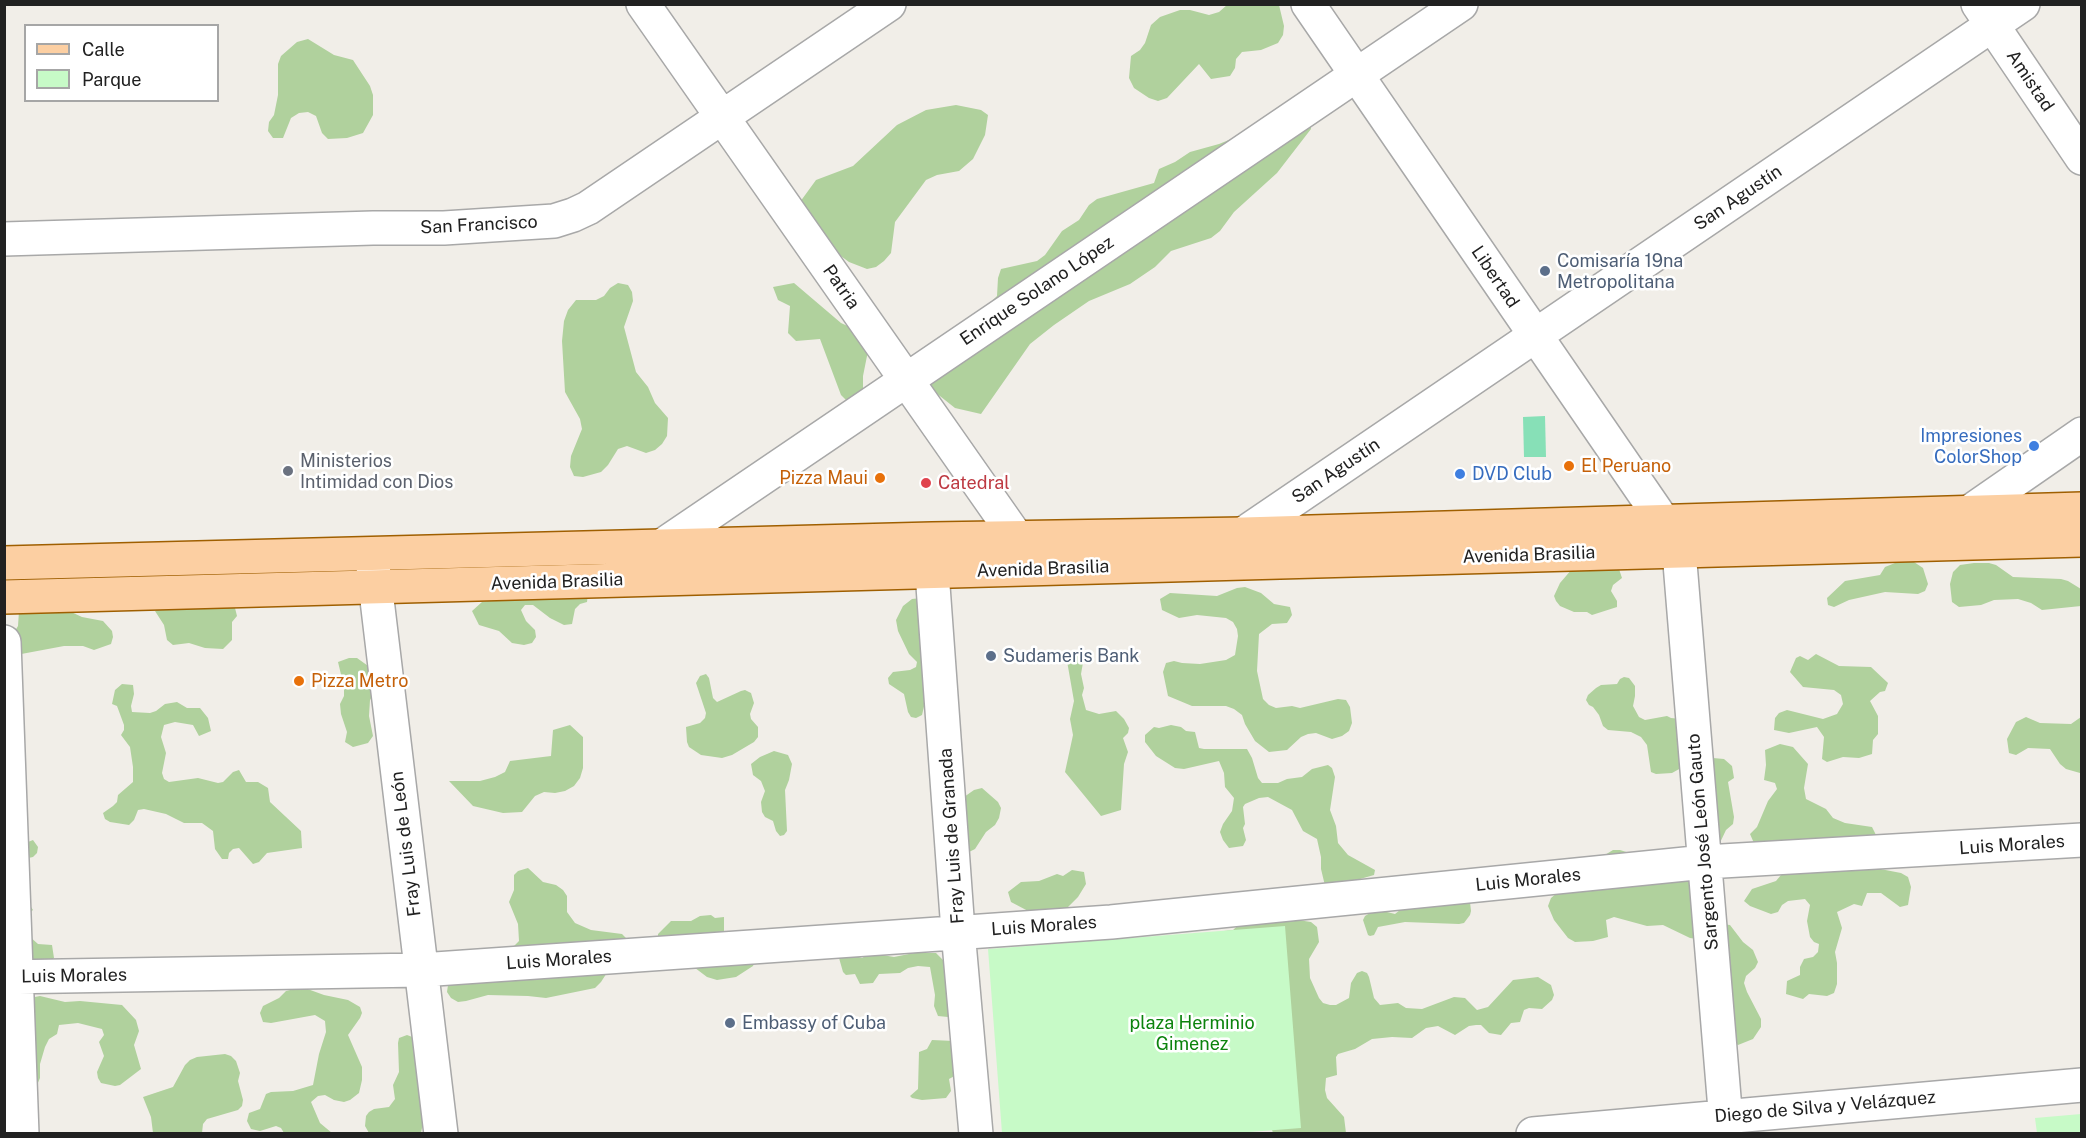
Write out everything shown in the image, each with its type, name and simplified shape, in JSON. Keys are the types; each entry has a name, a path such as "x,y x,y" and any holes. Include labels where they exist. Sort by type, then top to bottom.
{"main road":[{"name":"Avenida Brasilia","path":"4,563 1016,537 1244,534 2082,509"},
{"name":"Avenida Brasilia","path":"4,597 2082,540"}],"street":[{"name":"Patria","path":"644,4 1038,569"},
{"name":"San Francisco","path":"4,239 444,228 554,220 573,215 588,208 889,4"},
{"name":"Libertad","path":"1308,4 1662,520 1679,551"},
{"name":"Enrique Solano López","path":"615,580 1461,4"},
{"name":"San Agustín","path":"1244,534 1536,336 1985,15 2023,4"},
{"name":"Amistad","path":"1985,15 2082,158"},
{"path":"1927,544 1968,512 2082,434"},
{"path":"1199,564 1244,534"},
{"name":"Fray Luis de Granada","path":"932,539 932,572 958,931 976,1134"},
{"name":"Sargento José León Gauto","path":"1679,551 1726,1125"},
{"name":"Fray Luis de León","path":"372,554 441,1134"},
{"path":"4,642 11,977 22,1134"},
{"name":"Luis Morales","path":"11,977 421,970 1111,922 1705,862 2082,840"},
{"name":"Diego de Silva y Velázquez","path":"1533,1134 1726,1125 2082,1085"}],"green space":[{"path":"1227,5 1279,5 1284,26 1283,35 1278,43 1261,50 1242,52 1236,59 1235,68 1230,76 1211,79 1199,64 1167,98 1158,101 1134,88 1129,78 1131,56 1145,43 1151,25 1160,17 1180,10 1209,15 1219,12"},
{"path":"308,39 334,55 353,60 370,86 373,95 373,115 363,133 347,138 328,139 322,133 316,116 308,112 299,113 291,118 283,138 273,138 268,131 278,95 278,64 281,56 297,42"},
{"path":"956,105 981,110 988,115 985,135 973,159 959,171 937,175 926,180 895,222 891,253 876,267 867,269 849,262 834,251 800,202 816,180 853,166 897,125 926,110"},
{"path":"1310,118 1311,129 1277,173 1234,212 1220,231 1211,238 1171,251 1155,267 1130,284 1089,301 1054,325 1030,344 981,414 955,408 926,385 965,328 997,296 1001,269 1037,261 1045,255 1062,231 1079,220 1089,205 1097,199 1154,183 1159,169 1190,152 1246,133"},
{"path":"618,283 628,285 632,292 633,301 624,327 636,372 648,387 655,403 668,418 667,436 655,450 646,453 627,446 618,449 601,472 583,477 574,476 570,467 571,456 582,429 580,419 565,392 562,341 564,321 568,310 576,300 596,300"},
{"path":"794,283 841,323 854,329 869,346 863,376 863,396 849,403 841,395 820,339 796,341 788,333 790,306 778,300 773,287"},
{"path":"1545,416 1546,457 1524,457 1523,417"},
{"path":"1911,560 1923,568 1928,584 1925,591 1918,594 1885,592 1849,600 1834,607 1828,605 1827,598 1845,581 1880,575 1885,567"},
{"path":"1974,563 1996,565 2013,577 2068,581 2081,589 2081,606 2042,610 2018,599 1994,600 1981,605 1959,607 1952,602 1950,584 1953,572 1960,565"},
{"path":"1618,566 1622,578 1613,585 1611,591 1617,601 1617,607 1592,615 1587,612 1574,612 1560,606 1556,601 1554,596 1560,583 1572,569"},
{"path":"1245,587 1261,593 1274,604 1290,607 1292,615 1287,623 1272,624 1259,634 1257,671 1263,699 1276,708 1292,706 1300,708 1338,699 1346,700 1350,707 1352,723 1349,731 1342,736 1332,739 1316,733 1308,734 1301,737 1287,750 1269,752 1255,741 1242,715 1234,709 1226,706 1192,706 1168,696 1163,672 1166,663 1174,661 1200,664 1226,660 1235,655 1238,636 1233,622 1226,618 1197,615 1179,618 1162,610 1160,599 1170,593 1217,596"},
{"path":"588,594 587,602 575,609 572,624 564,625 533,605 525,605 521,610 526,621 535,630 536,637 532,643 524,645 512,643 499,631 479,625 472,611 482,602 505,598"},
{"path":"921,598 926,698 922,715 916,718 911,717 908,712 904,694 889,684 888,678 893,672 916,667 917,662 909,654 898,631 896,620 903,606 912,599"},
{"path":"228,601 235,608 237,616 232,622 232,640 223,649 205,648 189,643 173,645 167,640 164,625 155,611 163,607"},
{"path":"19,611 69,611 82,617 103,621 112,631 111,644 94,650 83,646 64,646 16,655 15,631 18,626"},
{"path":"1074,650 1081,651 1084,657 1081,674 1084,688 1082,695 1086,710 1099,714 1116,711 1129,728 1123,738 1128,752 1124,764 1121,810 1101,816 1065,772 1073,735 1070,719 1074,701 1067,661 1069,654"},
{"path":"1816,654 1839,666 1871,667 1888,683 1885,691 1880,692 1870,701 1878,716 1878,734 1873,740 1872,754 1859,758 1843,757 1827,762 1822,759 1824,737 1817,727 1789,733 1774,730 1775,718 1779,713 1787,710 1823,719 1837,714 1843,704 1841,695 1834,690 1803,687 1790,672 1796,658 1800,656 1808,660"},
{"path":"357,658 371,668 376,691 370,700 369,716 373,736 368,743 353,747 345,742 347,732 340,704 344,696 344,687 338,662"},
{"path":"706,674 713,698 717,702 745,690 751,693 754,703 750,714 758,727 758,737 754,742 732,755 722,758 701,755 689,747 687,742 686,727 700,723 705,718 706,713 696,683 700,676"},
{"path":"1624,677 1629,678 1635,686 1633,706 1639,717 1645,720 1667,716 1701,721 1681,768 1672,773 1651,772 1647,745 1641,737 1631,732 1608,730 1603,726 1593,707 1589,705 1586,700 1588,695 1596,688 1601,685 1617,684"},
{"path":"122,684 133,685 132,712 150,713 165,704 177,702 187,708 200,708 208,718 211,731 199,736 193,725 175,722 164,725 161,737 166,753 162,773 164,779 169,782 198,778 218,783 239,770 246,782 258,782 268,788 270,802 301,831 302,848 267,853 259,862 253,864 239,848 229,853 228,859 222,859 215,849 213,831 202,823 184,823 166,814 144,809 138,810 129,825 105,819 103,813 117,802 118,795 133,782 130,747 121,735 124,725 117,706 112,704 115,690"},
{"path":"2026,717 2040,723 2071,724 2081,717 2080,773 2066,769 2050,749 2028,748 2016,755 2009,753 2007,739 2016,722"},
{"path":"570,725 583,737 583,768 580,778 574,786 565,791 544,792 535,796 522,812 503,813 473,806 449,781 480,781 505,772 510,761 551,756 553,730"},
{"path":"1171,725 1195,732 1199,748 1247,749 1262,783 1278,783 1302,777 1312,769 1328,765 1332,768 1335,777 1330,810 1336,826 1338,843 1348,855 1375,870 1374,875 1360,879 1356,891 1327,894 1317,839 1303,831 1292,810 1268,797 1245,804 1243,828 1246,840 1243,846 1229,848 1220,832 1232,811 1234,798 1225,787 1224,773 1219,761 1184,769 1175,768 1156,756 1145,742 1145,735 1154,727"},
{"path":"1780,744 1793,747 1808,764 1804,788 1806,799 1826,809 1833,818 1845,823 1872,827 1884,851 1760,857 1750,834 1757,827 1768,801 1777,789 1775,783 1764,780 1765,750"},
{"path":"774,751 788,755 792,764 785,790 787,831 780,836 773,821 765,817 762,812 761,802 765,791 761,781 753,775 751,764"},
{"path":"1713,758 1724,759 1732,766 1734,778 1728,782 1734,817 1733,824 1726,830 1717,849 1697,939 1663,925 1647,926 1614,917 1606,920 1608,937 1575,942 1568,938 1554,920 1548,906 1551,898 1595,861 1613,850 1639,856 1686,849"},
{"path":"982,788 998,802 1001,808 999,818 975,849 969,852 964,797"},
{"path":"33,840 38,847 37,853 33,857 15,863 19,896 24,904 33,910 28,914 16,916 20,928 38,944 52,945 54,958 32,976 19,978 11,974 5,965 5,845 23,844"},
{"path":"1790,864 1875,868 1901,873 1908,877 1911,887 1908,905 1900,907 1881,893 1867,893 1862,906 1854,904 1837,912 1842,928 1835,952 1837,984 1834,993 1827,996 1809,994 1803,999 1786,994 1787,981 1800,975 1800,967 1804,959 1813,957 1818,952 1819,944 1810,937 1807,921 1810,905 1805,899 1788,901 1778,912 1771,914 1750,906 1744,901 1752,889 1776,881"},
{"path":"528,868 543,882 556,885 563,890 567,896 567,912 575,923 591,930 622,934 628,940 595,988 546,998 488,995 458,1002 447,992 448,985 519,941 518,924 509,902 514,890 514,875"},
{"path":"1072,870 1084,872 1086,884 1078,897 1066,909 1030,912 1011,902 1008,892 1021,882 1039,881 1057,874 1063,876"},
{"path":"1470,902 1470,915 1464,923 1459,924 1405,922 1378,927 1374,935 1370,936 1363,920 1370,913 1383,911 1395,914 1405,906"},
{"path":"1282,912 1298,920 1311,922 1317,927 1319,942 1309,959 1310,978 1323,1003 1336,1005 1349,998 1351,983 1357,973 1362,971 1367,973 1374,998 1380,1005 1398,1003 1406,1008 1422,1009 1454,997 1465,998 1477,1010 1488,1007 1513,980 1538,977 1551,985 1554,995 1542,1009 1524,1010 1520,1022 1511,1023 1501,1035 1489,1033 1481,1025 1469,1026 1455,1035 1438,1026 1426,1028 1412,1038 1372,1039 1355,1049 1338,1054 1336,1057 1337,1075 1326,1078 1325,1090 1327,1098 1344,1117 1346,1133 1273,1133 1210,938 1224,931 1233,930 1245,919"},
{"path":"711,915 715,918 724,917 724,932 755,930 759,942 753,966 736,977 717,980 707,977 658,940 658,934 671,921 691,921 700,916"},
{"path":"1720,924 1730,925 1743,942 1753,950 1758,962 1746,976 1744,983 1761,1019 1761,1027 1753,1039 1738,1045 1731,1041"},
{"name":"plaza Herminio Gimenez","path":"1285,926 1301,1128 1224,1134 1002,1133 988,949"},
{"path":"843,952 862,958 871,953 894,957 914,953 936,953 946,963 957,1012 948,1017 938,1016 934,1006 935,995 930,967 918,966 900,973 879,974 873,983 860,984 855,974 846,975 843,972 839,958"},
{"path":"302,987 348,1000 360,1007 362,1013 360,1018 348,1035 362,1067 359,1093 344,1102 325,1095 318,1096 311,1102 320,1123 332,1133 284,1133 276,1126 260,1131 251,1129 247,1121 249,1113 260,1109 266,1094 293,1091 313,1085 326,1032 325,1021 315,1015 271,1023 263,1022 260,1013 263,1006 279,998 286,991"},
{"path":"40,996 65,1002 122,1005 136,1020 139,1031 134,1045 141,1069 120,1085 101,1083 97,1072 104,1056 99,1042 104,1035 102,1029 78,1023 59,1025 57,1034 49,1039 45,1047 40,1064 40,1078 25,1133 5,1133 4,1003"},
{"path":"407,1035 415,1038 423,1123 421,1133 369,1133 365,1126 369,1112 389,1107 395,1099 393,1085 399,1072 398,1043 399,1038"},
{"path":"932,1040 954,1041 958,1074 949,1079 951,1091 946,1098 922,1100 912,1098 910,1096 918,1089 919,1052 927,1049"},
{"path":"225,1054 236,1061 240,1073 238,1081 243,1100 242,1106 238,1110 207,1119 203,1124 202,1133 153,1133 151,1117 143,1097 173,1087 190,1060"},
{"path":"2081,1114 2081,1133 2037,1133 2035,1118"}],"place":[{"name":"Comisaría 19na Metropolitana","path":"1545,271"},
{"name":"Impresiones ColorShop","path":"2034,446"},
{"name":"El Peruano","path":"1569,466"},
{"name":"Ministerios Intimidad con Dios","path":"288,471"},
{"name":"DVD Club","path":"1460,474"},
{"name":"Pizza Maui","path":"880,478"},
{"name":"Catedral","path":"926,483"},
{"name":"Sudameris Bank","path":"991,656"},
{"name":"Pizza Metro","path":"299,681"},
{"name":"Embassy of Cuba","path":"730,1023"}]}
